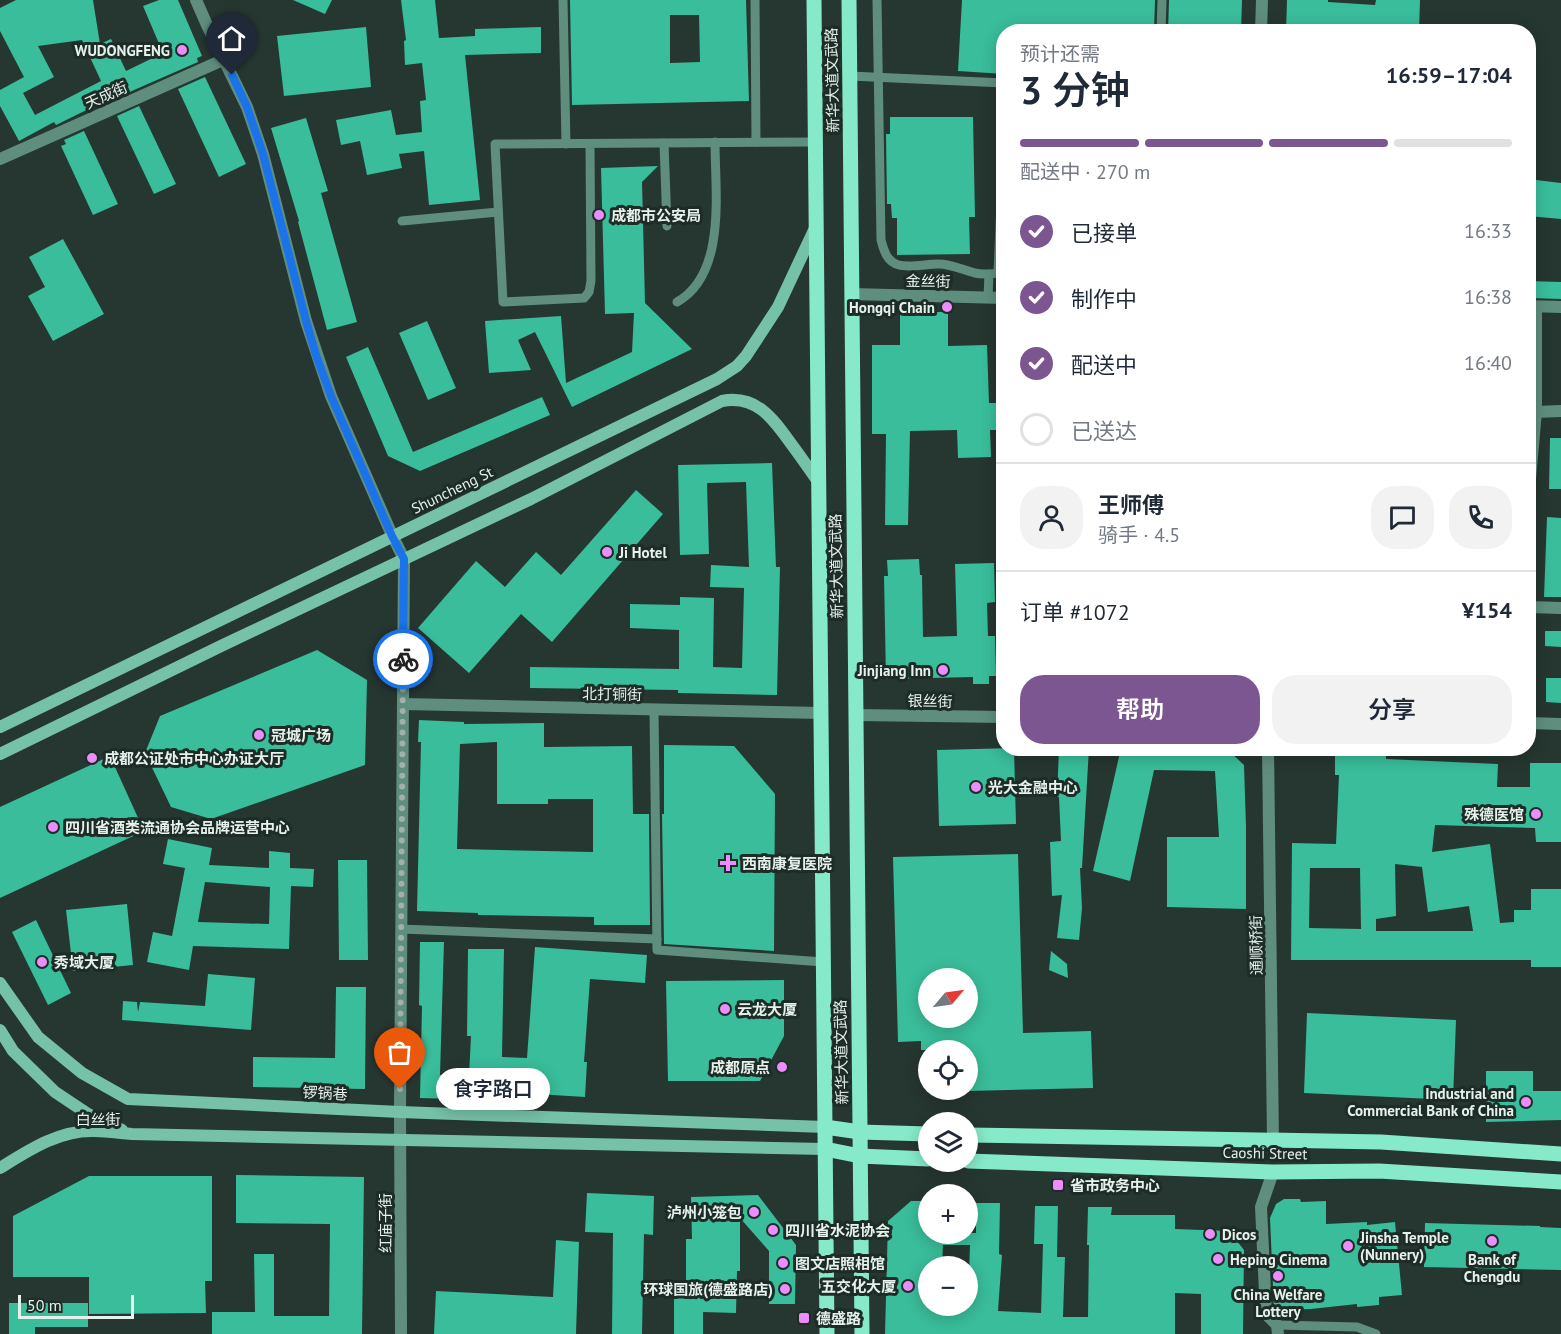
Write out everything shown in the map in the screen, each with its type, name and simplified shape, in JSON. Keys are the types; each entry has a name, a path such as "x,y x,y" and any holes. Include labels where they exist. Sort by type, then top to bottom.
{"main road":[{"name":"新华大道文武路","path":"814,0 827,1334"},
{"name":"新华大道文武路","path":"849,0 862,1334"},
{"name":"Shuncheng St","path":"0,727 717,379 737,366 746,356 778,307 816,224"},
{"path":"0,754 531,499 722,401 744,400 756,405 770,416 819,483"},
{"name":"锣锅巷","path":"0,983 38,1037 82,1073 128,1099 400,1112 825,1126"},
{"path":"0,1030 13,1051 55,1092 88,1114 132,1134 825,1149 860,1156 918,1159"},
{"path":"825,1126 860,1132 918,1134"},
{"name":"白丝街","path":"0,1168 42,1142 69,1133 93,1131 132,1134"},
{"name":"Caoshi Street","path":"978,1135 1381,1142 1561,1154"},
{"name":"Caoshi Street","path":"978,1161 1273,1172 1379,1171 1561,1182"}],"street":[{"path":"196,0 247,107 263,154 306,321 331,396 404,559"},
{"path":"1261,24 1262,0"},
{"name":"天成街","path":"0,159 225,59"},
{"name":"金丝街","path":"852,294 996,298"},
{"path":"1536,306 1561,307"},
{"path":"1536,412 1561,411"},
{"name":"红庙子街","path":"401,1334 400,1112 404,559"},
{"path":"1536,607 1561,608"},
{"name":"北打铜街","path":"403,704 821,713"},
{"name":"银丝街","path":"856,715 996,717"},
{"path":"1536,723 1561,724"},
{"name":"通顺桥街","path":"1268,756 1273,1141"},
{"path":"1273,1172 1261,1207 1266,1314 1278,1330"}],"lane":[{"path":"563,0 566,144"},
{"path":"755,0 756,142"},
{"path":"877,0 881,240 884,252 889,260 900,266 941,264 959,267 973,273 996,273"},
{"path":"1161,24 1162,0"},
{"path":"850,76 996,83"},
{"path":"677,302 697,285 707,267 714,246 716,226 715,142"},
{"path":"590,144 591,281 589,292 584,298 503,302 495,144 816,142"},
{"path":"664,143 667,226"},
{"path":"402,221 498,212"},
{"path":"988,297 989,274"},
{"path":"654,710 657,950 823,962"},
{"path":"401,929 657,939"},
{"path":"1278,1330 1357,1327 1376,1334"}],"building":[{"path":"16,0 93,0 100,44 111,39 126,71 163,53 143,6 159,0 178,0 202,56 197,58 198,62 109,101 109,99 56,125 54,122 19,141 0,106 0,90 24,77 0,31 0,8","holes":["82,40 101,81 35,115 23,93 54,77 38,46"]},
{"path":"293,0 332,0 325,14"},
{"path":"401,0 435,0 439,38 475,36 475,29 541,27 541,53 465,55 480,200 429,205 424,151 399,154 402,168 367,175 360,141 341,145 336,120 391,110 396,135 422,132 420,101 426,100 422,63 405,65 404,41 406,40"},
{"path":"570,0 746,0 749,101 572,105","holes":["670,15 699,15 700,62 670,63"]},
{"path":"962,0 1155,0 1154,24 996,24 996,73 958,71"},
{"path":"1169,0 1242,0 1241,24 1168,24"},
{"path":"1287,0 1328,0 1328,2 1375,5 1376,0 1420,0 1419,24 1286,24"},
{"path":"366,27 371,87 284,96 277,36"},
{"path":"205,77 246,164 219,177 178,89"},
{"path":"139,106 176,184 154,194 117,116"},
{"path":"890,117 973,117 975,217 969,217 970,254 897,255 897,218 892,218 891,204 887,204 886,134 890,134"},
{"path":"306,118 328,191 321,193 357,322 327,330 299,221 271,128"},
{"path":"84,131 118,204 93,215 61,146 66,144 64,140"},
{"path":"658,166 642,182 645,303 692,349 572,407 535,332 518,340 531,370 489,373 485,321 561,316 566,383 632,352 634,313 605,314 601,168"},
{"path":"1536,180 1561,183 1561,219 1536,217"},
{"path":"63,239 104,314 53,341 28,296 45,287 29,257"},
{"path":"1536,281 1561,282 1561,299 1536,298"},
{"path":"900,312 948,312 948,346 987,345 989,403 996,403 996,430 990,430 991,457 958,458 957,430 910,431 908,525 885,525 886,434 872,434 872,345 900,345"},
{"path":"427,321 456,388 428,400 399,333"},
{"path":"368,347 413,452 542,397 550,415 420,471 388,456 346,357"},
{"path":"1550,438 1561,438 1561,489 1549,489"},
{"path":"772,463 776,567 780,567 777,695 678,693 678,690 530,688 530,667 679,669 679,630 630,628 630,604 680,605 680,597 714,598 713,667 742,668 744,588 710,587 711,565 749,567 746,482 707,483 709,554 680,555 678,465"},
{"path":"636,490 663,514 552,642 521,614 469,673 418,628 476,561 505,587 536,552 561,575"},
{"path":"1547,517 1561,518 1561,597 1544,597"},
{"path":"919,559 920,575 922,575 923,637 957,636 955,564 994,563 995,602 987,603 988,636 995,636 996,676 989,676 989,684 973,684 973,677 886,679 884,576 888,576 887,560"},
{"path":"1545,631 1561,631 1561,647 1545,646"},
{"name":"冠城广场","path":"317,650 367,680 365,765 211,819 171,807 145,753 160,716"},
{"path":"1546,678 1561,678 1561,703 1546,702"},
{"path":"419,720 464,722 464,724 544,723 544,747 632,746 633,814 649,814 650,925 594,925 594,917 478,915 478,913 417,911 421,742 418,742","holes":["497,742 497,804 548,804 548,799 593,799 593,852 457,849 460,744"]},
{"path":"664,745 734,746 775,794 774,951 664,944 662,814 664,814"},
{"name":"光大金融中心","path":"996,748 996,756 1014,756 1016,824 939,826 937,750"},
{"path":"110,756 144,831 0,898 0,807"},
{"path":"1059,756 1089,756 1082,868 1080,868 1082,908 1079,940 1057,938 1062,895 1052,896 1050,842 1061,841 1059,797 1057,797"},
{"path":"1119,756 1234,756 1244,765 1246,909 1167,907 1167,837 1219,837 1215,771 1154,770 1130,881 1093,871"},
{"path":"1335,756 1386,756 1386,759 1498,764 1497,787 1530,787 1530,763 1561,763 1561,842 1536,842 1535,828 1435,825 1432,852 1490,844 1500,923 1514,922 1514,910 1531,910 1531,889 1561,889 1561,967 1531,967 1531,960 1291,960 1292,843 1336,844 1339,775 1335,775","holes":["1395,864 1422,867 1428,912 1469,906 1473,931 1376,931 1376,919 1396,916","1310,868 1360,868 1361,929 1309,928"]},
{"path":"168,839 212,848 209,865 269,868 269,851 290,853 290,868 314,869 313,887 291,886 289,949 193,946 189,970 147,962 153,932 172,936 185,868 163,864","holes":["205,882 270,887 269,924 198,922"]},
{"path":"1018,854 1023,1033 1091,1031 1093,1088 978,1091 978,1040 898,1042 893,857"},
{"path":"338,860 367,860 368,960 339,960"},
{"path":"127,904 133,965 73,971 66,910"},
{"name":"秀域大厦","path":"36,920 71,993 48,1005 12,932"},
{"path":"420,942 444,942 440,1075 469,1076 471,1036 467,1036 468,949 504,949 502,1057 527,1058 535,947 647,955 645,983 590,979 584,1062 587,1062 585,1097 453,1089 453,1099 420,1098 422,1006 419,1005"},
{"path":"1051,951 1067,964 1068,978 1049,970"},
{"path":"208,974 255,978 251,1030 122,1020 123,1001 137,1002 138,1012 140,1002 205,1006"},
{"name":"云龙大厦","path":"784,980 784,1036 760,1081 668,1081 666,981"},
{"path":"336,987 366,987 365,1089 253,1087 253,1057 335,1058"},
{"path":"1307,1013 1456,1020 1453,1100 1304,1093"},
{"path":"1486,1071 1533,1071 1533,1091 1561,1091 1561,1120 1486,1122"},
{"path":"236,1175 364,1177 362,1334 212,1334 212,1312 255,1312 254,1254 274,1254 274,1316 329,1316 330,1224 236,1223"},
{"path":"89,1176 212,1176 212,1281 205,1281 206,1313 89,1314 89,1277 13,1277 13,1216"},
{"path":"587,1193 654,1196 653,1235 644,1234 642,1334 612,1334 613,1233 585,1232"},
{"path":"758,1195 796,1245 795,1304 769,1304 769,1251 740,1218 740,1271 737,1271 736,1313 703,1312 703,1334 674,1334 674,1288 686,1288 686,1239 692,1239 691,1197"},
{"path":"1284,1199 1300,1199 1301,1202 1326,1201 1326,1224 1367,1222 1367,1225 1395,1222 1402,1295 1379,1297 1379,1305 1357,1307 1357,1304 1274,1310 1270,1218 1276,1204"},
{"path":"911,1201 918,1201 918,1244 978,1244 978,1203 1000,1203 999,1254 1002,1255 998,1311 1041,1313 1043,1244 1034,1244 1035,1206 1058,1206 1057,1257 1065,1257 1063,1317 1088,1317 1088,1207 1112,1207 1111,1215 1175,1215 1175,1229 1229,1231 1244,1250 1243,1334 1201,1334 1201,1294 1175,1293 1175,1334 885,1334 888,1221"},
{"path":"1425,1223 1561,1228 1561,1270 1424,1267"},
{"path":"556,1240 579,1242 576,1334 434,1334 436,1291 553,1297"},
{"path":"9,1303 88,1303 88,1327 35,1327 35,1334 9,1334"}],"way so far":[{"path":"400,1089 403,659"}],"place":[{"name":"WUDONGFENG","path":"182,50"},
{"name":"成都市公安局","path":"599,215"},
{"name":"Hongqi Chain","path":"947,307"},
{"name":"Ji Hotel","path":"607,552"},
{"name":"Jinjiang Inn","path":"943,670"},
{"name":"冠城广场","path":"259,735"},
{"name":"成都公证处市中心办证大厅","path":"92,758"},
{"name":"光大金融中心","path":"976,787"},
{"name":"殊德医馆","path":"1536,814"},
{"name":"四川省酒类流通协会品牌运营中心","path":"53,827"},
{"name":"西南康复医院","path":"728,863"},
{"name":"秀域大厦","path":"42,962"},
{"name":"云龙大厦","path":"725,1009"},
{"name":"成都原点","path":"782,1067"},
{"name":"食字路口","path":"400,1089"},
{"name":"Industrial and Commercial Bank of China","path":"1526,1102"},
{"name":"省市政务中心","path":"1058,1185"},
{"name":"泸州小笼包","path":"754,1212"},
{"name":"四川省水泥协会","path":"773,1230"},
{"name":"Dicos","path":"1210,1234"},
{"name":"Bank of Chengdu","path":"1492,1241"},
{"name":"Jinsha Temple (Nunnery)","path":"1348,1246"},
{"name":"Heping Cinema","path":"1218,1259"},
{"name":"图文店照相馆","path":"783,1263"},
{"name":"China Welfare Lottery","path":"1278,1276"},
{"name":"五交化大厦","path":"908,1286"},
{"name":"环球国旅(德盛路店)","path":"785,1289"},
{"name":"德盛路","path":"804,1318"}],"route":[{"path":"232,75 247,107 263,154 316,355 331,396 404,559 403,659"}]}
